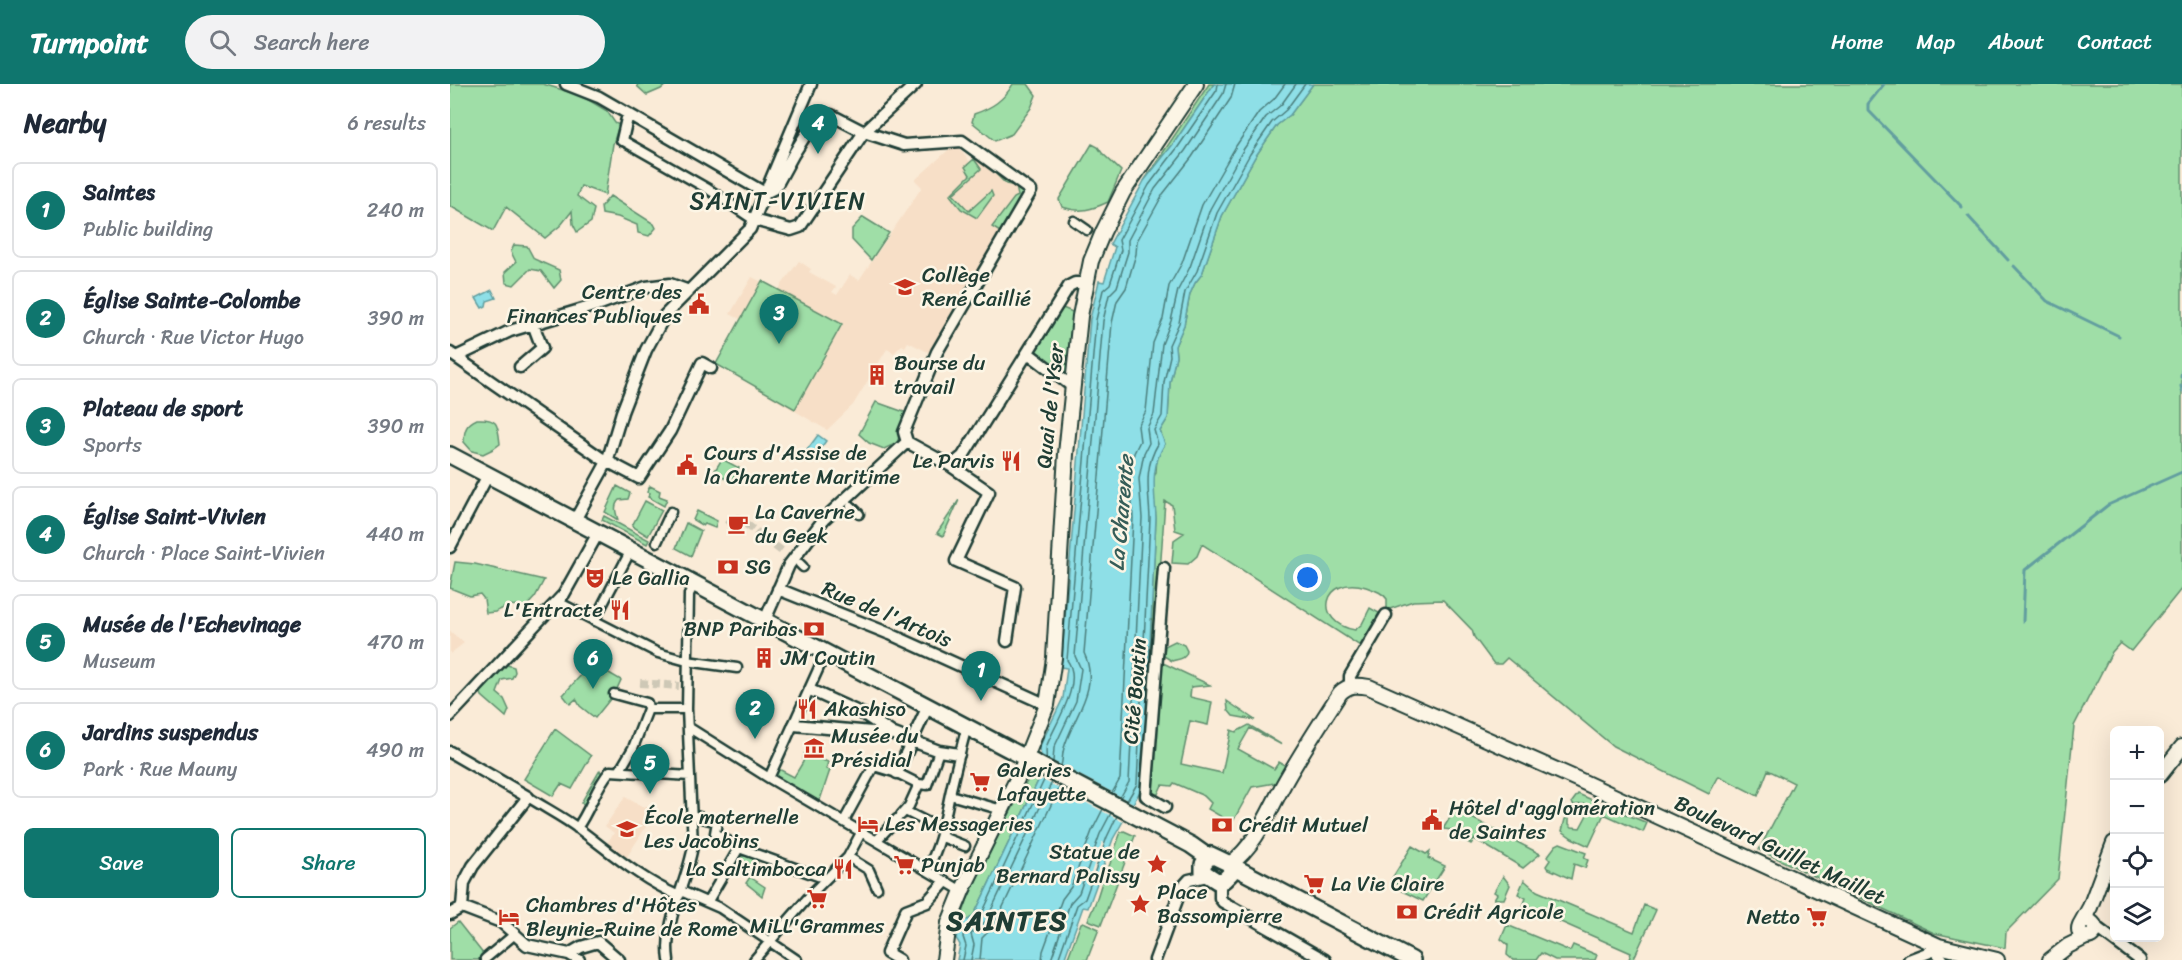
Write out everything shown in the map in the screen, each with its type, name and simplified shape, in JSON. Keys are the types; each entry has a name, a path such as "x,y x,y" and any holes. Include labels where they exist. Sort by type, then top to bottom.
{"main road":[{"path":"450,455 632,550 650,555 695,583 1156,826 1208,857"},
{"path":"1231,866 1229,877 1213,878 1203,872 1202,867 1208,857 1216,855 1231,866 1412,960"}],"street":[{"path":"566,84 599,97 765,193"},
{"path":"575,520 607,462 622,412 646,350 665,315 750,230 811,84"},
{"path":"628,114 622,140 708,189 754,220 791,230 800,227 864,132 916,84"},
{"name":"Quai de l'Yser","path":"944,960 949,923 962,891 1002,810 1047,705 1054,658 1066,454 1092,233 1196,84"},
{"path":"765,193 775,188 808,122 823,116 831,116 864,132 904,145 962,141 1031,191 937,352 904,432 906,442"},
{"path":"1074,221 1092,233"},
{"path":"951,466 963,456 1069,286 1075,283 1086,283"},
{"path":"453,355 510,331 600,304 646,287 670,284 688,291"},
{"path":"519,367 542,348 533,324"},
{"path":"1028,353 1073,387"},
{"path":"453,355 607,462 639,478 670,431 702,363 711,368"},
{"path":"906,442 951,466 989,492 956,561 1016,587 1007,641"},
{"path":"765,620 778,589 824,519 848,502 906,442"},
{"path":"450,546 488,475"},
{"path":"848,502 859,514"},
{"path":"657,542 671,512"},
{"path":"450,522 461,527"},
{"path":"450,716 562,598 598,532"},
{"path":"594,621 632,550"},
{"name":"Cité Boutin","path":"1164,568 1146,796 1165,807"},
{"path":"669,960 667,949 673,915 690,867 693,846 687,709 683,687 687,661 689,594 695,583"},
{"name":"Rue de l'Artois","path":"778,589 890,634 1047,705"},
{"path":"562,598 594,621 658,653 687,661 737,668"},
{"path":"1231,866 1258,830 1287,778 1340,693 1350,686 1350,676 1386,615"},
{"path":"769,778 826,652"},
{"name":"Boulevard Guillet Maillet","path":"1350,686 1369,687 1579,780 1939,952 1997,960"},
{"path":"810,690 865,716 894,734 939,751 959,754"},
{"path":"614,694 646,703 648,709 633,748 620,770"},
{"path":"897,773 928,706"},
{"path":"648,709 687,709"},
{"path":"794,725 894,734"},
{"path":"927,870 937,851 942,833 967,726"},
{"path":"688,727 769,778 962,891"},
{"path":"2164,770 2182,747"},
{"path":"844,821 874,766 927,785 939,751"},
{"path":"450,752 578,828 654,885 708,901 797,960"},
{"path":"578,828 589,812 592,798 610,771 690,776"},
{"path":"877,840 901,815 919,784"},
{"path":"950,795 1002,810"},
{"path":"462,907 464,883 473,866 528,797"},
{"path":"692,815 717,822 715,833 739,848 826,879"},
{"path":"901,815 965,846"},
{"path":"754,960 848,857 862,831"},
{"path":"708,901 739,848"},
{"path":"2090,930 2090,907 2110,856"},
{"path":"848,857 869,870 877,888"},
{"path":"1155,960 1181,889 1189,880 1213,878 1223,902 1325,960"},
{"path":"899,960 887,953 906,910 927,902 945,882"},
{"path":"450,914 462,907"},
{"path":"462,907 501,922 527,945 574,957 581,946 598,942 619,960"},
{"path":"2050,960 2090,930"},
{"path":"2090,930 2140,960"},
{"path":"485,959 515,934"},
{"path":"1909,960 1939,952"}],"shaded area":[{"name":"Collège René Caillié","path":"955,144 970,162 978,156 1025,190 930,353 908,342 905,347 902,345 894,353 887,349 853,405 827,430 716,364 740,319 730,314 752,277 778,290 799,261 811,269 809,272 836,287 832,292 837,295 850,275 859,280 922,187 915,180"},
{"path":"450,631 464,643 450,654"},
{"name":"École maternelle Les Jacobins","path":"625,797 643,807 651,807 651,817 625,860 605,846 614,833 605,826"}],"green space":[{"path":"450,84 543,84 582,96 607,111 619,125 613,144 605,195 581,186 577,196 594,209 591,222 577,232 573,224 572,211 561,225 545,238 506,207 493,231 450,206"},
{"path":"638,84 667,84 647,95 637,86"},
{"path":"1013,84 1028,84 1036,95 1031,108 1012,134 995,141 972,122 974,114 997,103"},
{"path":"1209,84 1214,84 1174,143 1144,181"},
{"path":"1313,84 2182,84 2182,588 2131,651 2120,643 2112,652 2074,726 2058,879 2006,932 2005,948 1934,933 1759,850 1794,783 1768,770 1758,796 1719,776 1709,794 1613,746 1507,658 1501,664 1494,664 1474,637 1472,630 1443,600 1413,601 1387,610 1387,599 1378,592 1366,587 1351,585 1340,587 1332,593 1328,601 1328,610 1342,626 1355,630 1362,624 1370,608 1379,613 1360,646 1202,544 1197,556 1188,564 1172,563 1174,540 1184,533 1175,530 1172,505 1165,501 1155,644 1150,647 1156,518 1152,481 1156,472 1157,457 1165,444 1160,431 1168,418 1170,382 1176,356 1175,346 1184,325 1190,294 1202,274 1222,216 1255,157 1277,125 1290,115"},
{"path":"1092,144 1098,147 1121,171 1108,202 1085,210 1062,207 1059,199"},
{"path":"978,156 1025,190 1000,232 992,227 1018,196 1016,186 1006,184"},
{"path":"974,159 981,169 953,194 969,211 991,191 993,196 977,218 961,209 950,195 970,175 965,167"},
{"path":"610,196 654,224 656,228 649,236 638,233 637,225 618,217 602,214 601,207"},
{"path":"863,217 889,233 871,260 852,240 852,229"},
{"path":"514,245 527,246 534,259 559,270 561,280 554,288 541,271 530,269 514,285 506,283 505,272 516,262 511,252"},
{"path":"762,281 842,324 795,409 716,364"},
{"path":"1060,307 1075,313 1065,382 1028,353"},
{"path":"876,402 907,413 897,443 884,449 869,443 859,434"},
{"path":"477,419 493,421 499,432 500,444 483,454 472,451 464,442 466,428"},
{"path":"722,459 739,468 731,482 714,472"},
{"path":"617,486 630,493 628,499 619,500 616,505 618,520 605,512"},
{"path":"650,486 660,491 659,496 667,499 664,506 648,497 650,493 647,492"},
{"path":"959,500 943,536 937,533"},
{"path":"645,501 662,510 648,536 632,526"},
{"path":"697,511 717,521 715,528 705,524 703,526 693,520"},
{"path":"604,516 649,540 647,544 602,520"},
{"path":"686,523 701,531 691,556 676,548"},
{"path":"455,562 475,564 544,580 535,597 526,607 510,605 495,612 486,613 484,599 480,594 470,596 450,588"},
{"path":"1175,641 1184,645 1187,651 1184,657 1172,661 1164,656 1165,646"},
{"path":"1149,650 1156,654 1148,745 1144,754"},
{"path":"592,663 621,680 615,693 595,718 580,706 576,699 570,704 563,695"},
{"path":"1163,663 1210,685 1191,687 1190,697 1212,702 1208,725 1190,721 1181,764 1222,773 1231,730 1236,732 1249,725 1282,745 1250,728 1238,749 1274,769 1279,762 1288,767 1280,782 1252,787 1232,823 1208,809 1211,803 1204,796 1174,783 1172,786 1162,785 1157,796 1152,793 1160,672"},
{"path":"504,664 514,667 515,672 512,678 502,680 497,693 504,699 509,710 506,717 482,696 480,690"},
{"path":"1227,701 1255,720 1233,716 1228,710"},
{"path":"555,729 591,756 572,789 561,784 553,796 524,779"},
{"path":"804,754 828,762 826,769 830,770 818,806 769,778 775,767 794,777 803,762"},
{"path":"600,770 603,776 587,804 581,803"},
{"path":"1031,774 1039,779 974,915 968,920 961,919 985,860"},
{"path":"1578,794 1647,823 1643,832 1604,814 1589,846 1572,838 1562,831 1565,819 1569,818 1569,824 1572,827 1580,828 1589,808 1585,804 1573,805 1572,802"},
{"path":"1455,809 1540,854 1523,868 1475,839 1471,844 1455,835 1452,830 1443,829"},
{"path":"1121,832 1135,836 1101,925 1088,920"},
{"path":"1560,843 1586,853 1584,858 1588,860 1585,868 1574,864 1571,879 1546,866 1550,860 1547,857"},
{"path":"1412,846 1426,854 1430,851 1428,858 1445,866 1423,901 1400,890 1401,887 1391,880"},
{"path":"744,856 756,858 758,865 754,870 746,869 736,863"},
{"path":"1503,876 1510,885 1504,899 1494,899 1497,894 1494,892"},
{"path":"750,877 765,887 762,896 746,883"},
{"path":"1524,880 1537,891 1634,932 1644,905 1656,910 1634,958 1637,960 1629,959 1631,953 1529,908 1526,914 1521,912 1526,898 1518,894"},
{"path":"458,922 488,960 450,960 450,928"},
{"path":"1081,923 1099,929 1087,960 1067,960"},
{"path":"1507,925 1570,951 1573,945 1597,955 1595,960 1555,960 1541,953 1536,960 1513,960 1507,955 1508,945 1501,939"}],"water":[{"name":"La Charente","path":"1214,84 1313,84 1290,115 1277,125 1255,157 1222,216 1202,274 1190,294 1184,325 1175,346 1176,356 1170,382 1168,418 1160,431 1165,444 1157,462 1154,480 1156,518 1143,786 1113,839 1088,908 1083,907 1064,960 957,960 960,945 956,938 961,919 968,920 974,915 1039,779 1031,774 1041,755 1039,748 1063,698 1067,668 1061,667 1090,319 1099,281 1104,282 1115,247 1110,244 1144,181 1174,143"},
{"path":"492,290 496,298 487,301 486,306 482,308 476,298"},
{"path":"818,435 826,441 811,461 804,454"}],"pier":[{"path":"1041,755 1133,803 1123,822 1031,774"},
{"path":"1102,842 1105,843 1090,885 1087,884"}],"waterway":[{"path":"1884,84 1868,104 1868,110 1962,207"},
{"path":"1968,216 2008,260"},
{"path":"2014,266 2047,301 2119,336"},
{"path":"2181,377 2182,370"},
{"path":"2181,386 2182,391"},
{"path":"2023,621 2025,570 2108,505 2182,472"}],"tunnel":[{"path":"727,525 733,519 738,518 783,552"},
{"path":"640,683 679,686"}],"place":[{"name":"Église Saint-Vivien","path":"818,154"},
{"name":"Collège René Caillié","path":"905,287"},
{"name":"Centre des Finances Publiques","path":"699,304"},
{"name":"Plateau de sport","path":"779,344"},
{"name":"Bourse du travail","path":"877,375"},
{"name":"Le Parvis","path":"1011,461"},
{"name":"Cours d'Assise de la Charente Maritime","path":"687,465"},
{"name":"La Caverne du Geek","path":"738,524"},
{"name":"SG","path":"728,567"},
{"name":"Le Gallia","path":"595,578"},
{"name":"L'Entracte","path":"620,610"},
{"name":"BNP Paribas","path":"814,629"},
{"name":"JM Coutin","path":"764,658"},
{"name":"Jardins suspendus","path":"593,689"},
{"name":"Saintes","path":"981,701"},
{"name":"Akashiso","path":"807,709"},
{"name":"Église Sainte-Colombe","path":"755,739"},
{"name":"Musée du Présidial","path":"814,748"},
{"name":"Galeries Lafayette","path":"980,782"},
{"name":"Musée de l'Echevinage","path":"650,794"},
{"name":"Hôtel d'agglomération de Saintes","path":"1432,820"},
{"name":"Les Messageries","path":"868,824"},
{"name":"Crédit Mutuel","path":"1222,825"},
{"name":"École maternelle Les Jacobins","path":"627,829"},
{"name":"Statue de Bernard Palissy","path":"1157,864"},
{"name":"Punjab","path":"904,865"},
{"name":"La Saltimbocca","path":"843,869"},
{"name":"La Vie Claire","path":"1314,884"},
{"name":"MiLL'Grammes","path":"817,899"},
{"name":"Place Bassompierre","path":"1140,904"},
{"name":"Crédit Agricole","path":"1407,912"},
{"name":"Chambres d'Hôtes Bleynie-Ruine de Rome","path":"509,917"},
{"name":"Netto","path":"1817,917"}],"district":[{"name":"SAINT-VIVIEN","path":"778,201"},
{"name":"SAINTES","path":"1007,921"}]}
